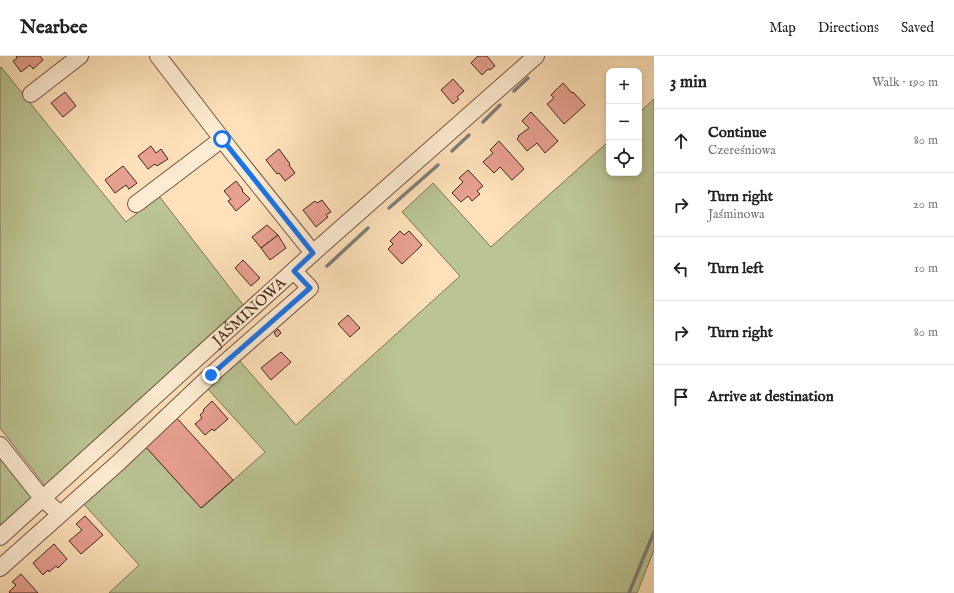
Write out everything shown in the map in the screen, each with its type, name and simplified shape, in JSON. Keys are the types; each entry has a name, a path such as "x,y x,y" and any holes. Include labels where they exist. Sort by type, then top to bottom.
{"street":[{"path":"31,94 80,56"},
{"path":"158,56 313,253"},
{"name":"JAŚMINOWA","path":"2,535 313,253 536,56"},
{"path":"136,204 222,139"},
{"path":"0,568 310,288 294,271"},
{"path":"179,375 194,392"},
{"path":"0,445 42,498 60,514"},
{"path":"2,535 20,550"}],"green space":[{"path":"1,67 126,222 159,196 244,306 46,487 0,428"},
{"path":"654,99 654,550 637,593 109,593 139,565 81,501 144,445 202,508 265,452 207,388 238,359 296,425 460,276 402,212 433,183 491,247 606,144 606,176 642,176 642,110"},
{"path":"0,452 35,497 0,529"}],"building":[{"path":"16,56 40,56 43,60 33,69 30,65 21,72 13,61 17,58"},
{"path":"478,56 487,56 495,66 490,70 488,69 482,75 471,63"},
{"path":"453,79 464,91 457,97 459,99 453,104 441,90"},
{"path":"563,83 585,105 564,124 547,104 554,98 551,95"},
{"path":"65,92 76,106 63,117 51,103"},
{"path":"531,112 558,141 545,153 537,143 527,151 517,139 519,137 518,136 529,128 522,121"},
{"path":"499,141 524,169 512,180 500,167 494,173 483,162 493,153 490,150"},
{"path":"151,146 156,153 161,149 168,159 157,166 155,164 148,169 138,156"},
{"path":"279,149 295,173 285,181 279,173 277,174 266,160"},
{"path":"123,166 137,183 129,189 126,185 115,193 105,180"},
{"path":"468,170 483,186 477,191 480,194 472,201 468,196 461,202 452,193 463,182 459,178"},
{"path":"236,181 243,190 242,191 250,199 236,211 228,201 231,199 224,191"},
{"path":"322,200 331,212 326,215 328,217 316,227 303,210 315,201 317,203"},
{"path":"267,225 278,235 261,248 252,237"},
{"path":"400,231 404,235 409,231 422,245 402,264 388,249 393,244 390,241"},
{"path":"278,235 286,248 270,260 261,248"},
{"path":"243,260 260,278 251,286 235,268"},
{"path":"348,315 360,328 350,337 338,324"},
{"path":"278,329 281,333 277,337 274,333"},
{"path":"281,352 291,362 271,380 261,368"},
{"path":"212,401 228,419 214,431 212,429 205,435 195,424 202,418 200,415"},
{"path":"175,416 233,480 201,508 144,445"},
{"path":"85,516 103,535 81,554 69,541 82,530 76,524"},
{"path":"54,544 67,559 58,568 56,566 49,572 48,570 43,575 33,563"},
{"path":"21,574 38,593 9,592 16,585 12,582"}],"waterway":[{"path":"514,91 528,78"},
{"path":"483,122 500,105"},
{"path":"452,151 469,135"},
{"path":"389,208 438,165"},
{"path":"327,266 368,228"},
{"path":"629,593 654,532"}],"route":[{"path":"211,375 310,288 294,271 313,253 222,139"}]}
